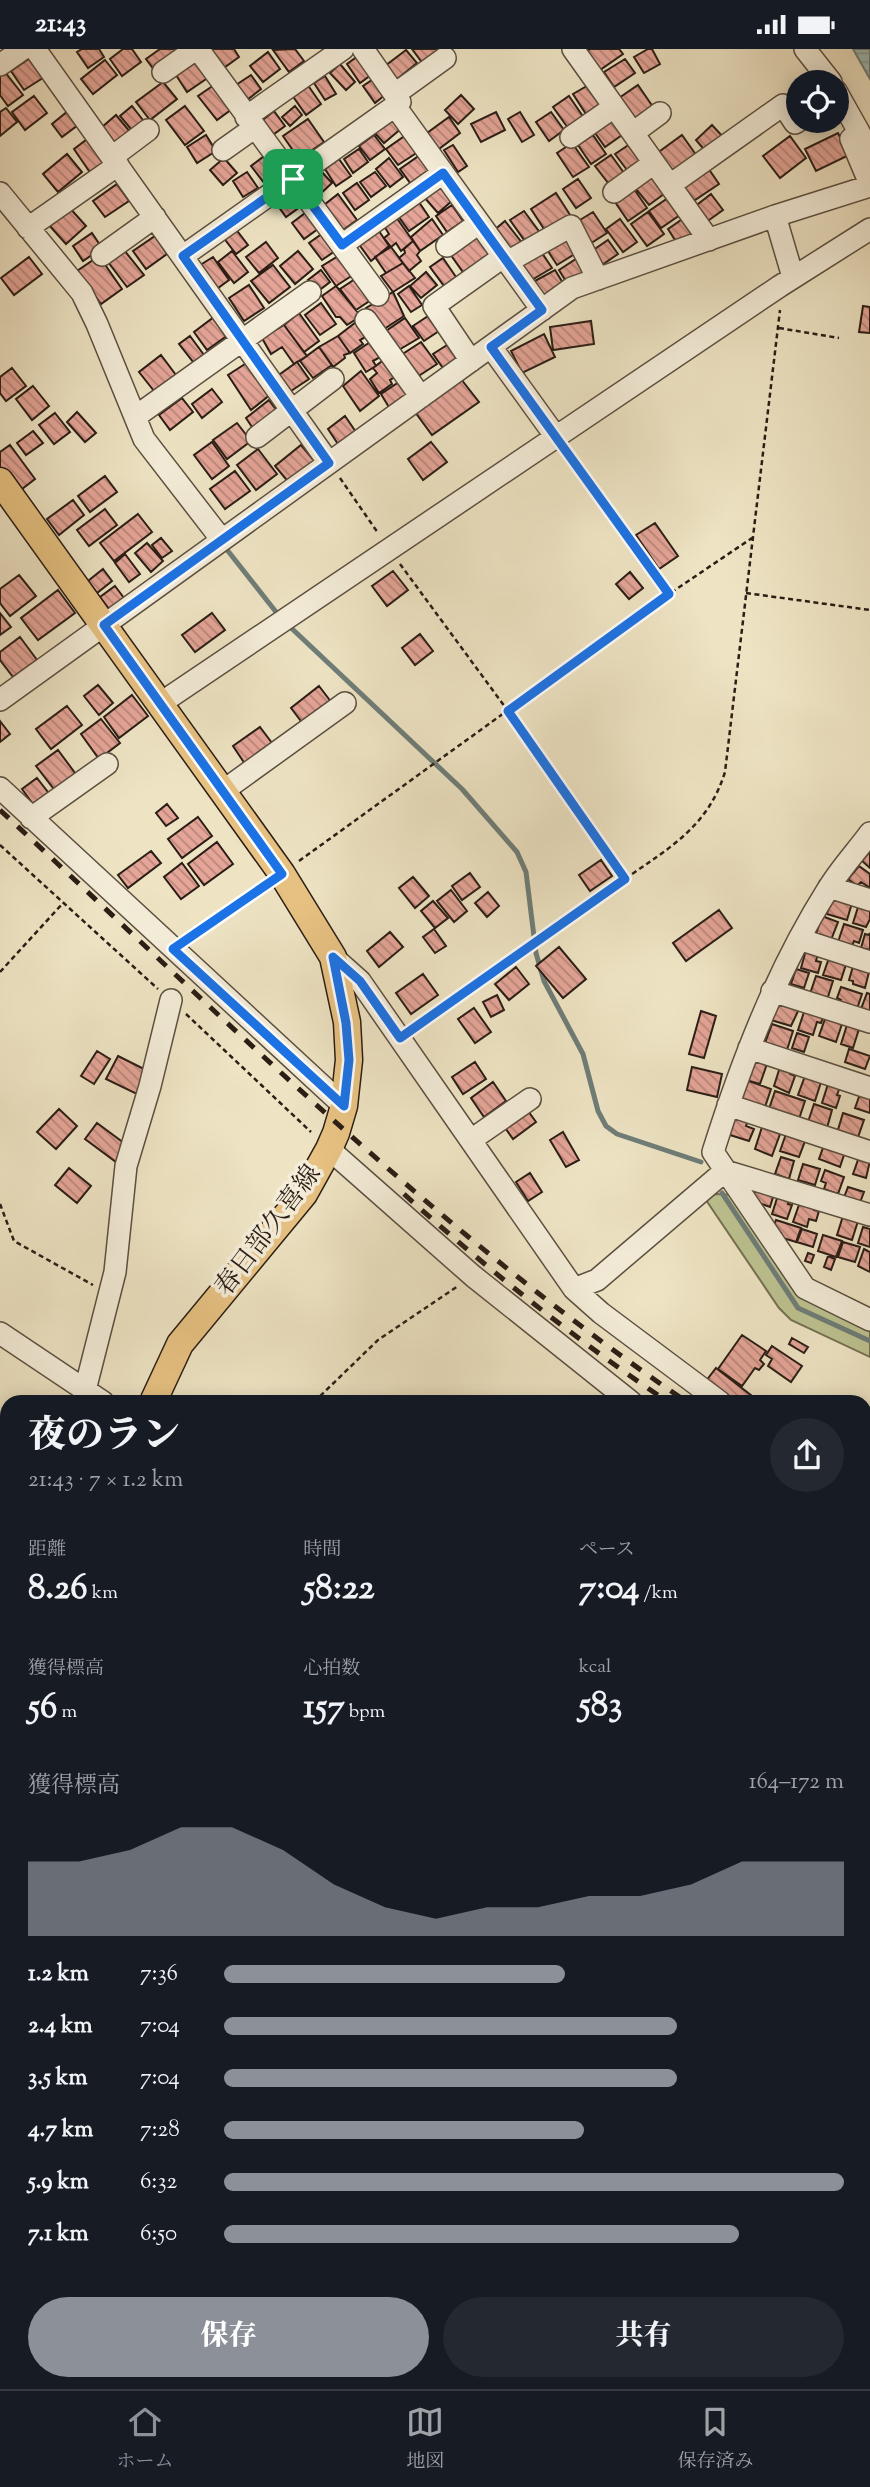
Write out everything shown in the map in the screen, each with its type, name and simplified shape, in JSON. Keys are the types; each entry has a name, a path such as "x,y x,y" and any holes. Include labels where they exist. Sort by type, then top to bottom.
{"main road":[{"name":"春日部久喜線","path":"0,481 282,874 333,957 346,1023 349,1060 344,1106 329,1149 304,1194 180,1344 156,1395"}],"street":[{"path":"0,65 23,49"},
{"path":"35,49 329,463"},
{"path":"163,72 197,49 377,295"},
{"path":"223,150 250,122 342,49"},
{"path":"363,49 443,173 542,310"},
{"path":"797,49 820,70"},
{"path":"805,49 821,70"},
{"path":"575,50 709,240"},
{"path":"183,256 293,179 445,58"},
{"path":"670,185 783,105 786,110"},
{"path":"571,137 614,107"},
{"path":"633,133 660,113"},
{"path":"849,114 870,154"},
{"path":"28,228 115,161 148,129"},
{"path":"0,700 572,288 870,185 851,139 859,132"},
{"path":"614,192 654,163"},
{"path":"342,245 443,173"},
{"path":"0,193 82,293 144,439 222,540"},
{"path":"775,216 786,281"},
{"path":"103,255 155,218"},
{"path":"447,246 479,223"},
{"path":"471,361 433,306 505,259 571,226 598,279"},
{"path":"161,703 786,281 870,229"},
{"path":"135,417 310,292"},
{"path":"366,320 421,397"},
{"path":"491,347 556,436"},
{"path":"257,437 333,379"},
{"path":"223,791 345,703"},
{"path":"31,818 107,764"},
{"path":"0,789 344,1106"},
{"path":"870,833 829,887 772,991 713,1152 805,1289 870,1320"},
{"path":"829,887 870,900"},
{"path":"799,939 870,962"},
{"path":"333,957 360,981 574,1289 601,1313 711,1395"},
{"path":"772,991 870,1022"},
{"path":"83,1395 120,1240 126,1166 150,1086 171,1000"},
{"path":"750,1048 870,1088"},
{"path":"471,1140 530,1099"},
{"path":"728,1105 870,1152"},
{"path":"329,1149 473,1276 622,1395"},
{"path":"574,1289 597,1280 725,1171"},
{"path":"725,1171 870,1215"},
{"path":"0,1333 82,1395"}],"path":[{"path":"400,1038 684,838 720,787 725,772 786,281"},
{"path":"779,328 839,338"},
{"path":"556,436 669,594"},
{"path":"329,463 625,879"},
{"path":"173,949 282,874 669,594 752,538"},
{"path":"746,593 870,610"},
{"path":"0,972 63,904"},
{"path":"0,1204 14,1241 109,1293"},
{"path":"321,1395 378,1340 473,1276"}],"green space":[{"path":"715,1194 736,1195 801,1293 870,1327 870,1357 791,1320 779,1308 706,1200"}],"water":[{"path":"853,49 870,49 870,79"}],"building":[{"path":"82,49 99,49 104,57 88,68 77,52"},
{"path":"123,49 132,49 141,62 122,76 110,59"},
{"path":"160,49 176,49 179,54 155,71 146,59"},
{"path":"212,49 234,49 239,57 221,70 208,52"},
{"path":"295,49 304,61 289,72 273,50"},
{"path":"412,49 443,49 424,65"},
{"path":"619,49 623,54 600,70 587,51"},
{"path":"652,49 660,64 644,73 634,57"},
{"path":"406,50 417,63 396,80 385,66"},
{"path":"268,52 280,69 263,82 250,66"},
{"path":"33,56 46,76 24,90 11,71"},
{"path":"358,56 371,75 360,83 347,64"},
{"path":"625,59 635,73 614,87 604,72"},
{"path":"105,60 117,75 93,94 81,79"},
{"path":"198,60 209,77 187,92 176,75"},
{"path":"340,64 355,82 346,90 330,73"},
{"path":"5,72 23,95 8,106 0,95 0,76"},
{"path":"251,75 261,89 247,100 236,85"},
{"path":"325,76 336,94 325,100 314,83"},
{"path":"375,78 386,94 375,103 363,86"},
{"path":"163,82 177,99 150,120 136,102"},
{"path":"592,83 604,102 586,114 573,94"},
{"path":"307,84 321,104 306,115 292,95"},
{"path":"214,85 232,109 217,120 198,96"},
{"path":"638,85 653,107 634,120 619,98"},
{"path":"461,95 474,109 458,124 445,110"},
{"path":"34,96 47,113 25,130 12,112"},
{"path":"569,96 584,118 568,128 553,107"},
{"path":"132,106 146,124 134,133 120,116"},
{"path":"185,106 204,131 185,145 166,120"},
{"path":"295,106 302,115 290,126 282,117"},
{"path":"6,108 17,122 0,136 0,112"},
{"path":"68,111 78,125 62,137 52,124"},
{"path":"274,111 285,126 270,137 259,123"},
{"path":"496,112 505,130 481,142 471,124"},
{"path":"520,112 534,135 522,142 508,119"},
{"path":"551,112 564,130 549,141 536,122"},
{"path":"116,115 131,133 115,146 101,128"},
{"path":"392,117 402,128 384,143 374,132"},
{"path":"449,117 460,133 435,152 423,136"},
{"path":"609,118 622,135 605,147 593,130"},
{"path":"308,119 324,142 299,159 283,136"},
{"path":"712,125 724,138 707,153 696,140"},
{"path":"838,133 849,155 816,171 805,149"},
{"path":"206,135 216,151 197,163 187,147"},
{"path":"374,135 385,149 370,160 359,146"},
{"path":"406,135 418,152 398,165 386,149"},
{"path":"593,135 606,154 591,164 578,145"},
{"path":"682,135 699,159 673,178 656,154"},
{"path":"790,136 806,158 780,178 763,156"},
{"path":"90,137 108,163 91,174 74,149"},
{"path":"633,142 645,158 627,170 615,154"},
{"path":"572,143 589,167 573,177 557,153"},
{"path":"453,145 467,166 458,172 444,150"},
{"path":"359,149 368,162 353,173 344,159"},
{"path":"67,154 82,172 58,192 43,174"},
{"path":"267,154 281,172 265,184 251,166"},
{"path":"420,155 432,173 413,187 400,169"},
{"path":"611,155 624,173 609,184 595,166"},
{"path":"224,158 237,173 223,185 210,170"},
{"path":"389,158 403,177 390,187 376,169"},
{"path":"339,159 351,176 336,186 325,169"},
{"path":"706,165 719,184 692,202 679,183"},
{"path":"319,169 332,183 318,196 305,182"},
{"path":"247,172 258,188 243,197 233,181"},
{"path":"375,172 386,186 371,197 360,182"},
{"path":"655,174 668,191 649,205 636,189"},
{"path":"578,179 591,198 576,208 563,189"},
{"path":"357,183 369,200 355,210 343,193"},
{"path":"117,184 129,201 105,217 93,201"},
{"path":"439,184 453,200 438,213 424,197"},
{"path":"290,186 304,204 286,217 273,199"},
{"path":"634,189 647,208 628,221 615,202"},
{"path":"556,193 572,218 548,235 531,209"},
{"path":"338,194 357,220 343,230 324,205"},
{"path":"711,194 723,210 705,223 693,208"},
{"path":"668,198 680,215 661,228 649,211"},
{"path":"417,199 429,217 409,231 398,216"},
{"path":"452,205 463,221 447,232 436,216"},
{"path":"68,206 86,226 66,244 48,224"},
{"path":"309,210 322,226 304,239 292,223"},
{"path":"524,211 541,234 527,244 510,220"},
{"path":"593,212 607,233 588,245 575,223"},
{"path":"648,212 664,234 647,246 631,224"},
{"path":"687,216 697,230 677,243 668,229"},
{"path":"396,217 413,241 401,251 396,243 391,247 384,238 389,234 384,226"},
{"path":"432,219 443,235 420,251 411,237"},
{"path":"620,219 637,242 623,252 606,229"},
{"path":"505,221 523,244 510,255 492,232"},
{"path":"235,228 248,245 236,254 223,237"},
{"path":"377,228 389,246 371,261 358,243"},
{"path":"476,230 493,256 465,275 448,251"},
{"path":"326,231 338,249 322,260 309,243"},
{"path":"92,233 102,248 83,261 73,246"},
{"path":"567,235 578,252 557,265 546,248"},
{"path":"155,236 167,254 146,269 133,251"},
{"path":"608,240 618,254 599,267 589,253"},
{"path":"413,241 420,251 417,255 421,261 409,271 399,258"},
{"path":"266,242 278,258 259,273 246,257"},
{"path":"391,247 403,263 386,273 375,257"},
{"path":"124,250 144,275 127,287 108,262"},
{"path":"232,251 248,272 234,283 218,262"},
{"path":"298,251 313,269 295,284 280,266"},
{"path":"343,253 356,273 336,286 322,266"},
{"path":"542,253 552,268 530,281 520,266"},
{"path":"99,256 122,289 101,304 77,271"},
{"path":"29,257 42,274 14,295 1,278"},
{"path":"213,257 229,280 214,291 197,267"},
{"path":"579,257 587,270 567,283 559,270"},
{"path":"443,258 456,277 444,286 430,267"},
{"path":"403,263 415,278 393,292 381,276"},
{"path":"273,265 290,287 269,303 251,281"},
{"path":"321,270 330,282 317,292 308,280"},
{"path":"555,270 566,288 544,301 533,282"},
{"path":"426,272 437,285 421,298 410,286"},
{"path":"358,277 374,298 356,310 340,289"},
{"path":"249,285 264,308 244,321 229,298"},
{"path":"336,286 361,316 347,325 340,317 336,317 322,296"},
{"path":"409,286 422,305 411,312 398,294"},
{"path":"393,292 404,316 381,331 366,308"},
{"path":"321,303 336,324 320,335 305,315"},
{"path":"863,306 870,307 870,333 859,332"},
{"path":"299,313 319,341 304,352 284,325"},
{"path":"428,316 439,331 424,341 413,326"},
{"path":"214,317 228,335 207,350 194,332"},
{"path":"405,318 419,338 397,351 383,333"},
{"path":"360,319 371,334 360,340 363,344 350,353 338,336"},
{"path":"591,321 594,344 553,350 550,327"},
{"path":"284,325 307,356 294,364 282,347 271,354 262,338"},
{"path":"544,334 555,357 522,373 511,351"},
{"path":"190,336 204,355 194,363 179,344"},
{"path":"338,336 350,353 344,355 345,358 333,367 319,347"},
{"path":"373,340 384,355 373,361 376,366 366,372 354,353"},
{"path":"421,342 437,364 414,379 398,357"},
{"path":"447,345 459,362 445,371 433,354"},
{"path":"319,347 332,365 313,378 300,361"},
{"path":"161,355 176,375 154,391 139,372"},
{"path":"385,359 397,376 390,380 392,384 379,393 370,379 377,373 373,368"},
{"path":"248,362 271,394 251,410 228,375"},
{"path":"297,362 309,379 288,393 276,377"},
{"path":"12,368 26,386 6,401 0,393 0,377"},
{"path":"361,371 379,396 360,411 343,386"},
{"path":"461,379 479,402 432,435 415,412"},
{"path":"402,380 412,397 390,409 381,394"},
{"path":"33,386 49,406 32,420 16,399"},
{"path":"212,389 222,402 202,418 192,404"},
{"path":"182,398 193,412 170,430 159,415"},
{"path":"269,400 280,415 256,433 246,418"},
{"path":"77,412 96,433 85,442 67,422"},
{"path":"55,413 70,432 54,444 39,425"},
{"path":"345,416 358,435 340,447 328,429"},
{"path":"237,423 251,441 227,459 213,440"},
{"path":"33,431 43,443 26,455 17,443"},
{"path":"212,442 229,466 212,479 194,455"},
{"path":"431,442 447,462 423,480 408,459"},
{"path":"10,445 35,479 18,492 0,468 0,452"},
{"path":"301,445 316,463 290,484 275,466"},
{"path":"258,449 277,474 256,490 237,465"},
{"path":"235,471 250,491 225,509 210,489"},
{"path":"105,476 117,492 90,512 78,496"},
{"path":"73,500 84,515 59,535 47,519"},
{"path":"105,509 117,525 89,546 77,530"},
{"path":"138,514 152,532 114,561 100,543"},
{"path":"655,523 678,556 659,569 636,535"},
{"path":"161,538 172,551 162,558 152,545"},
{"path":"147,543 163,561 151,572 135,553"},
{"path":"125,554 140,574 129,582 115,563"},
{"path":"103,569 112,581 97,593 88,581"},
{"path":"393,571 408,590 387,606 372,586"},
{"path":"630,572 643,588 629,599 616,584"},
{"path":"19,575 36,596 10,616 0,603 0,589"},
{"path":"115,586 124,598 109,609 100,597"},
{"path":"58,590 75,613 38,640 21,618"},
{"path":"0,613 11,627 0,635"},
{"path":"212,613 225,630 195,652 182,635"},
{"path":"420,634 433,651 415,665 402,648"},
{"path":"20,637 37,660 13,677 0,660 0,652"},
{"path":"98,685 113,703 99,715 84,696"},
{"path":"319,686 335,707 307,729 291,708"},
{"path":"132,695 148,716 119,738 104,717"},
{"path":"67,706 82,725 51,749 36,729"},
{"path":"101,719 120,743 99,759 81,734"},
{"path":"0,721 10,734 0,742"},
{"path":"260,727 275,747 247,767 233,746"},
{"path":"58,750 78,777 57,793 36,766"},
{"path":"37,778 51,796 35,807 22,789"},
{"path":"167,804 178,818 166,826 156,813"},
{"path":"198,817 212,836 182,858 168,839"},
{"path":"217,842 233,864 204,885 188,864"},
{"path":"151,851 161,863 128,888 118,875"},
{"path":"870,851 870,868 862,861"},
{"path":"601,860 612,876 590,891 579,875"},
{"path":"182,863 199,886 181,899 164,877"},
{"path":"859,866 870,874 870,888 861,882 857,886 848,879"},
{"path":"470,873 480,887 462,900 452,886"},
{"path":"413,877 429,896 415,908 399,888"},
{"path":"451,890 467,911 454,922 437,901"},
{"path":"488,892 499,906 487,917 475,903"},
{"path":"832,897 852,903 847,920 827,914"},
{"path":"433,901 448,918 435,928 421,911"},
{"path":"859,904 870,907 870,919 866,927 853,923"},
{"path":"719,910 732,928 686,961 673,943"},
{"path":"822,916 838,922 831,940 816,934"},
{"path":"844,924 863,930 859,943 854,941 851,949 838,942"},
{"path":"434,929 446,946 435,953 423,937"},
{"path":"390,932 403,947 379,967 367,951"},
{"path":"870,933 870,950 861,948 865,934"},
{"path":"559,947 586,979 563,998 536,966"},
{"path":"806,950 818,954 816,961 821,962 818,973 801,968"},
{"path":"830,955 847,961 841,980 823,975"},
{"path":"854,963 870,968 865,988 849,980"},
{"path":"516,967 529,984 509,1000 495,984"},
{"path":"796,969 809,973 804,988 791,984"},
{"path":"423,974 438,995 411,1014 396,993"},
{"path":"816,976 833,981 827,1000 810,994"},
{"path":"841,987 862,994 857,1009 840,1004 841,1000 837,998"},
{"path":"867,993 870,994 870,1012 861,1009"},
{"path":"497,995 504,1010 491,1017 483,1002"},
{"path":"777,1002 800,1007 791,1026 771,1020"},
{"path":"474,1008 491,1032 475,1043 458,1019"},
{"path":"701,1011 716,1016 704,1058 689,1054"},
{"path":"804,1012 824,1014 821,1023 817,1022 813,1035 798,1030"},
{"path":"826,1016 843,1021 836,1042 819,1036"},
{"path":"772,1024 793,1031 787,1050 765,1043"},
{"path":"847,1025 859,1029 853,1048 841,1044"},
{"path":"797,1033 809,1037 804,1052 792,1048"},
{"path":"849,1049 870,1056 865,1069 845,1062"},
{"path":"97,1051 110,1059 94,1084 81,1076"},
{"path":"118,1056 152,1073 141,1096 106,1079"},
{"path":"753,1060 767,1064 760,1084 746,1080"},
{"path":"475,1062 486,1079 463,1094 452,1077"},
{"path":"692,1067 722,1074 717,1097 687,1090"},
{"path":"780,1067 791,1071 790,1074 795,1076 789,1093 774,1086"},
{"path":"805,1076 821,1082 815,1101 798,1095"},
{"path":"746,1080 771,1089 764,1110 742,1102 740,1097"},
{"path":"493,1082 506,1101 484,1117 471,1098"},
{"path":"828,1084 840,1087 836,1108 822,1103"},
{"path":"775,1091 805,1101 799,1119 769,1109"},
{"path":"860,1094 870,1098 870,1113 855,1108"},
{"path":"814,1104 832,1110 827,1128 808,1122"},
{"path":"526,1108 536,1122 513,1139 503,1125"},
{"path":"59,1109 77,1126 56,1149 37,1132"},
{"path":"843,1113 864,1120 857,1140 837,1133"},
{"path":"733,1116 748,1121 746,1126 754,1129 749,1141 727,1134"},
{"path":"97,1123 128,1146 116,1162 85,1139"},
{"path":"762,1127 780,1134 772,1156 755,1149"},
{"path":"563,1132 579,1160 566,1167 550,1140"},
{"path":"786,1134 805,1141 799,1157 780,1151"},
{"path":"824,1145 845,1152 840,1167 819,1159"},
{"path":"781,1157 794,1161 789,1179 775,1174"},
{"path":"859,1157 870,1161 866,1178 853,1174"},
{"path":"803,1164 820,1169 815,1185 798,1180"},
{"path":"69,1168 91,1186 77,1203 55,1185"},
{"path":"825,1170 844,1177 838,1194 824,1189 826,1183 821,1181"},
{"path":"530,1173 542,1192 528,1201 516,1182"},
{"path":"753,1187 774,1194 770,1207 753,1201 750,1195"},
{"path":"848,1187 864,1192 859,1205 843,1200"},
{"path":"778,1195 789,1199 788,1204 792,1205 787,1219 772,1214"},
{"path":"800,1202 819,1211 816,1221 809,1219 807,1227 793,1222"},
{"path":"843,1216 858,1221 852,1240 837,1235"},
{"path":"776,1220 801,1228 796,1242 780,1237 781,1233 772,1231"},
{"path":"863,1227 870,1229 870,1247 858,1243"},
{"path":"802,1229 817,1234 813,1247 797,1242"},
{"path":"823,1235 842,1241 836,1257 818,1251"},
{"path":"843,1242 860,1247 855,1262 838,1257"},
{"path":"864,1249 870,1252 870,1272 858,1266"},
{"path":"808,1253 814,1255 811,1263 805,1261"},
{"path":"828,1256 835,1259 831,1270 824,1267"},
{"path":"742,1335 766,1351 760,1360 764,1364 759,1370 755,1368 742,1386 718,1369"},
{"path":"792,1338 808,1347 804,1353 789,1344"},
{"path":"772,1346 802,1366 791,1382 768,1366 772,1359 766,1355"},
{"path":"716,1368 751,1395 724,1395 706,1381"}],"waterway":[{"path":"228,551 280,617"},
{"path":"287,624 462,789 517,852 526,872 536,953 544,981 583,1054 598,1111 606,1126 617,1134 701,1162"},
{"path":"722,1193 798,1308 870,1341"}],"railway":[{"path":"0,810 248,1043 418,1194 505,1267 594,1336 677,1395"},
{"path":"404,1194 532,1303 658,1395"}],"route":[{"path":"443,173 542,310 491,347 669,594 508,711 625,879 400,1038 360,981 333,957 346,1023 349,1060 344,1106 173,949 282,874 104,625 329,463 183,256 293,179 342,245 443,173"}]}
